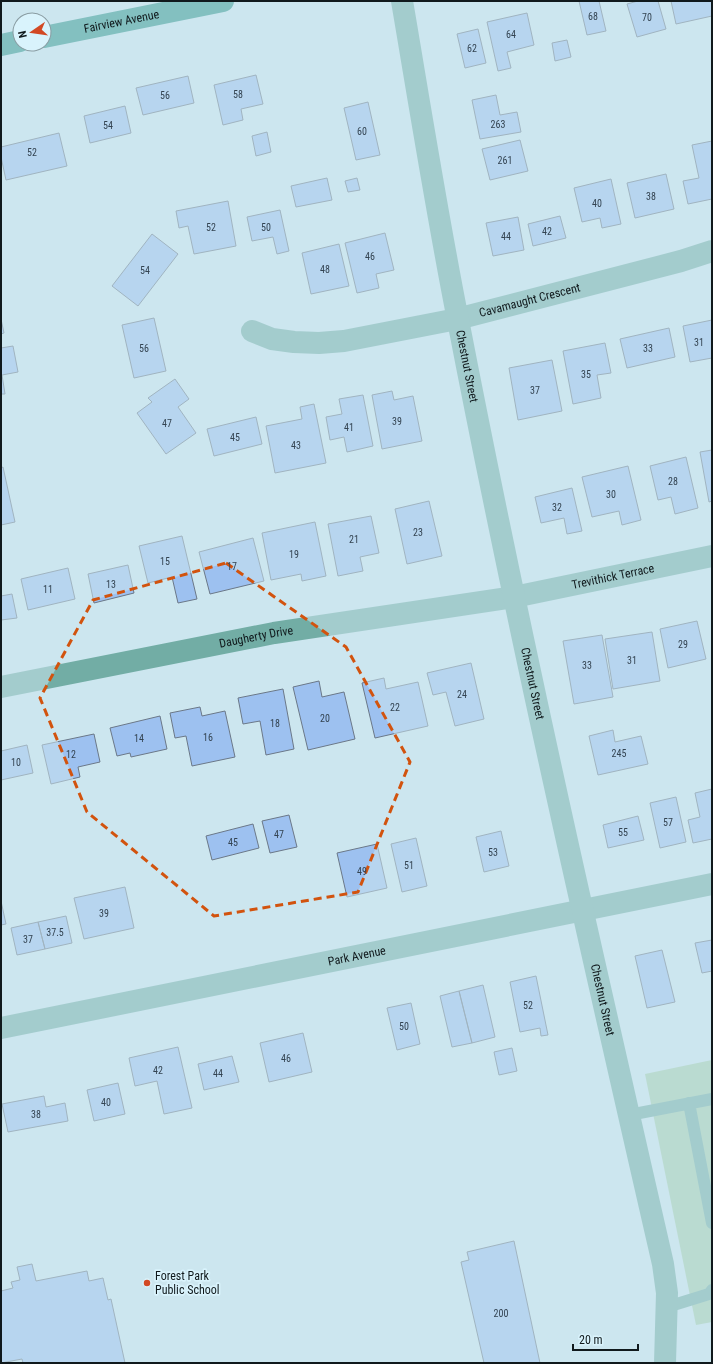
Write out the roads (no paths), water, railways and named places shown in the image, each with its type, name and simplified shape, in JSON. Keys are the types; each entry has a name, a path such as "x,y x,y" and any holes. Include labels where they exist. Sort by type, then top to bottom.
{"main road":[{"name":"Fairview Avenue","path":"52,35 223,1"},
{"path":"1,45 12,43"}],"street":[{"name":"Chestnut Street","path":"402,1 458,319 514,597 582,910 663,1264 667,1293 665,1363"},
{"name":"Cavamaught Crescent","path":"252,331 272,339 294,342 319,343 344,341 458,319 681,261 712,251"},
{"name":"Trevithick Terrace","path":"514,597 712,556"},
{"name":"Daugherty Drive","path":"1,687 274,633 514,597"},
{"name":"Park Avenue","path":"1,1028 712,884"}],"lane":[{"path":"629,1115 712,1099"},
{"path":"689,1104 712,1223"},
{"path":"667,1307 709,1294 712,1290"}],"place":[{"name":"Forest Park Public School","path":"147,1283"}]}
